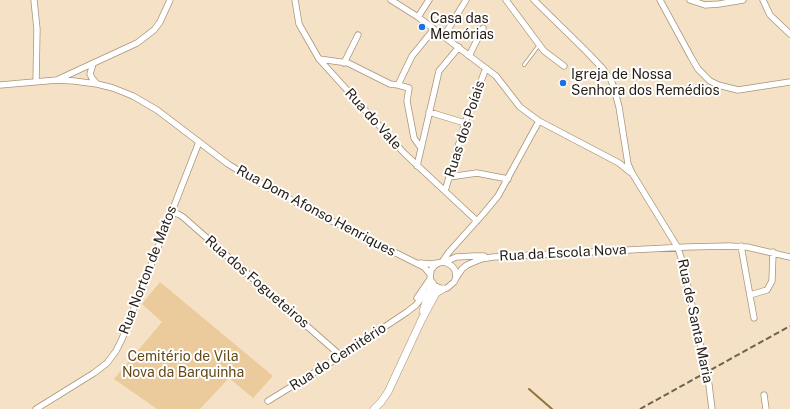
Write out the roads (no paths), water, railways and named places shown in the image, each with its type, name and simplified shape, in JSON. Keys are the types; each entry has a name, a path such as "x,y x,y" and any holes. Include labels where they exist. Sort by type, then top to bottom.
{"street":[{"path":"34,0 37,29 36,81"},
{"path":"57,80 137,43 150,33 160,22 170,0"},
{"name":"Rua do Vale","path":"294,0 299,24 319,59 404,153 477,221"},
{"path":"391,0 418,17 496,76 520,107 539,121 619,163 632,174"},
{"path":"418,17 429,0"},
{"path":"444,36 466,0"},
{"path":"506,0 544,51 564,66"},
{"path":"534,0 587,52 611,80 619,107 628,164 632,174"},
{"path":"660,0 698,69 710,81 718,85 738,90 790,82"},
{"path":"690,0 705,5 743,0"},
{"path":"763,0 770,14 790,34"},
{"path":"469,56 484,28"},
{"path":"398,85 412,56 434,29"},
{"path":"344,63 358,35"},
{"path":"418,166 439,71 459,48"},
{"path":"319,59 348,63 390,84 409,88 407,101 414,138 421,148"},
{"path":"93,64 90,74 97,84"},
{"name":"Ruas dos Poíais","path":"445,191 465,123 486,68"},
{"name":"Rua Dom Afonso Henriques","path":"0,85 57,80 97,84 124,92 144,101 179,125 237,170 273,191 424,267 432,280"},
{"path":"429,112 465,123"},
{"path":"442,263 498,196 539,121"},
{"name":"Rua Norton de Matos","path":"36,409 94,373 107,363 116,351 199,142"},
{"path":"449,177 477,173 508,179"},
{"name":"Rua de Santa Maria","path":"632,174 678,248 684,264 712,409"},
{"name":"Rua dos Fogueteiros","path":"171,212 183,217 340,356"},
{"path":"456,257 454,251 459,241"},
{"path":"741,246 754,318"},
{"name":"Rua da Escola Nova","path":"456,278 462,269 467,265 481,259 493,257 741,246 790,257"},
{"path":"750,295 767,290 772,281 773,252"},
{"path":"422,319 432,280 433,267 456,257 493,257"},
{"name":"Rua Dom Afonso Henriques","path":"416,263 442,263"},
{"path":"374,409 388,392 422,319 436,293 451,286 456,278 455,270 449,264 442,263"},
{"path":"432,280 443,289"},
{"name":"Rua do Cemitério","path":"407,312 432,280"},
{"name":"Rua do Cemitério","path":"268,401 407,312 416,305 428,291"},
{"path":"764,395 766,409"}],"lane":[{"path":"524,65 539,45"}],"waterway":[{"path":"529,389 552,409"}],"railway":[{"path":"640,409 790,326"}],"place":[{"name":"Casa das Memórias","path":"422,27"},
{"name":"Igreja de Nossa Senhora dos Remédios","path":"563,83"}],"park label":[{"name":"Cemitério de Vila Nova da Barquinha","path":"183,366"}]}
